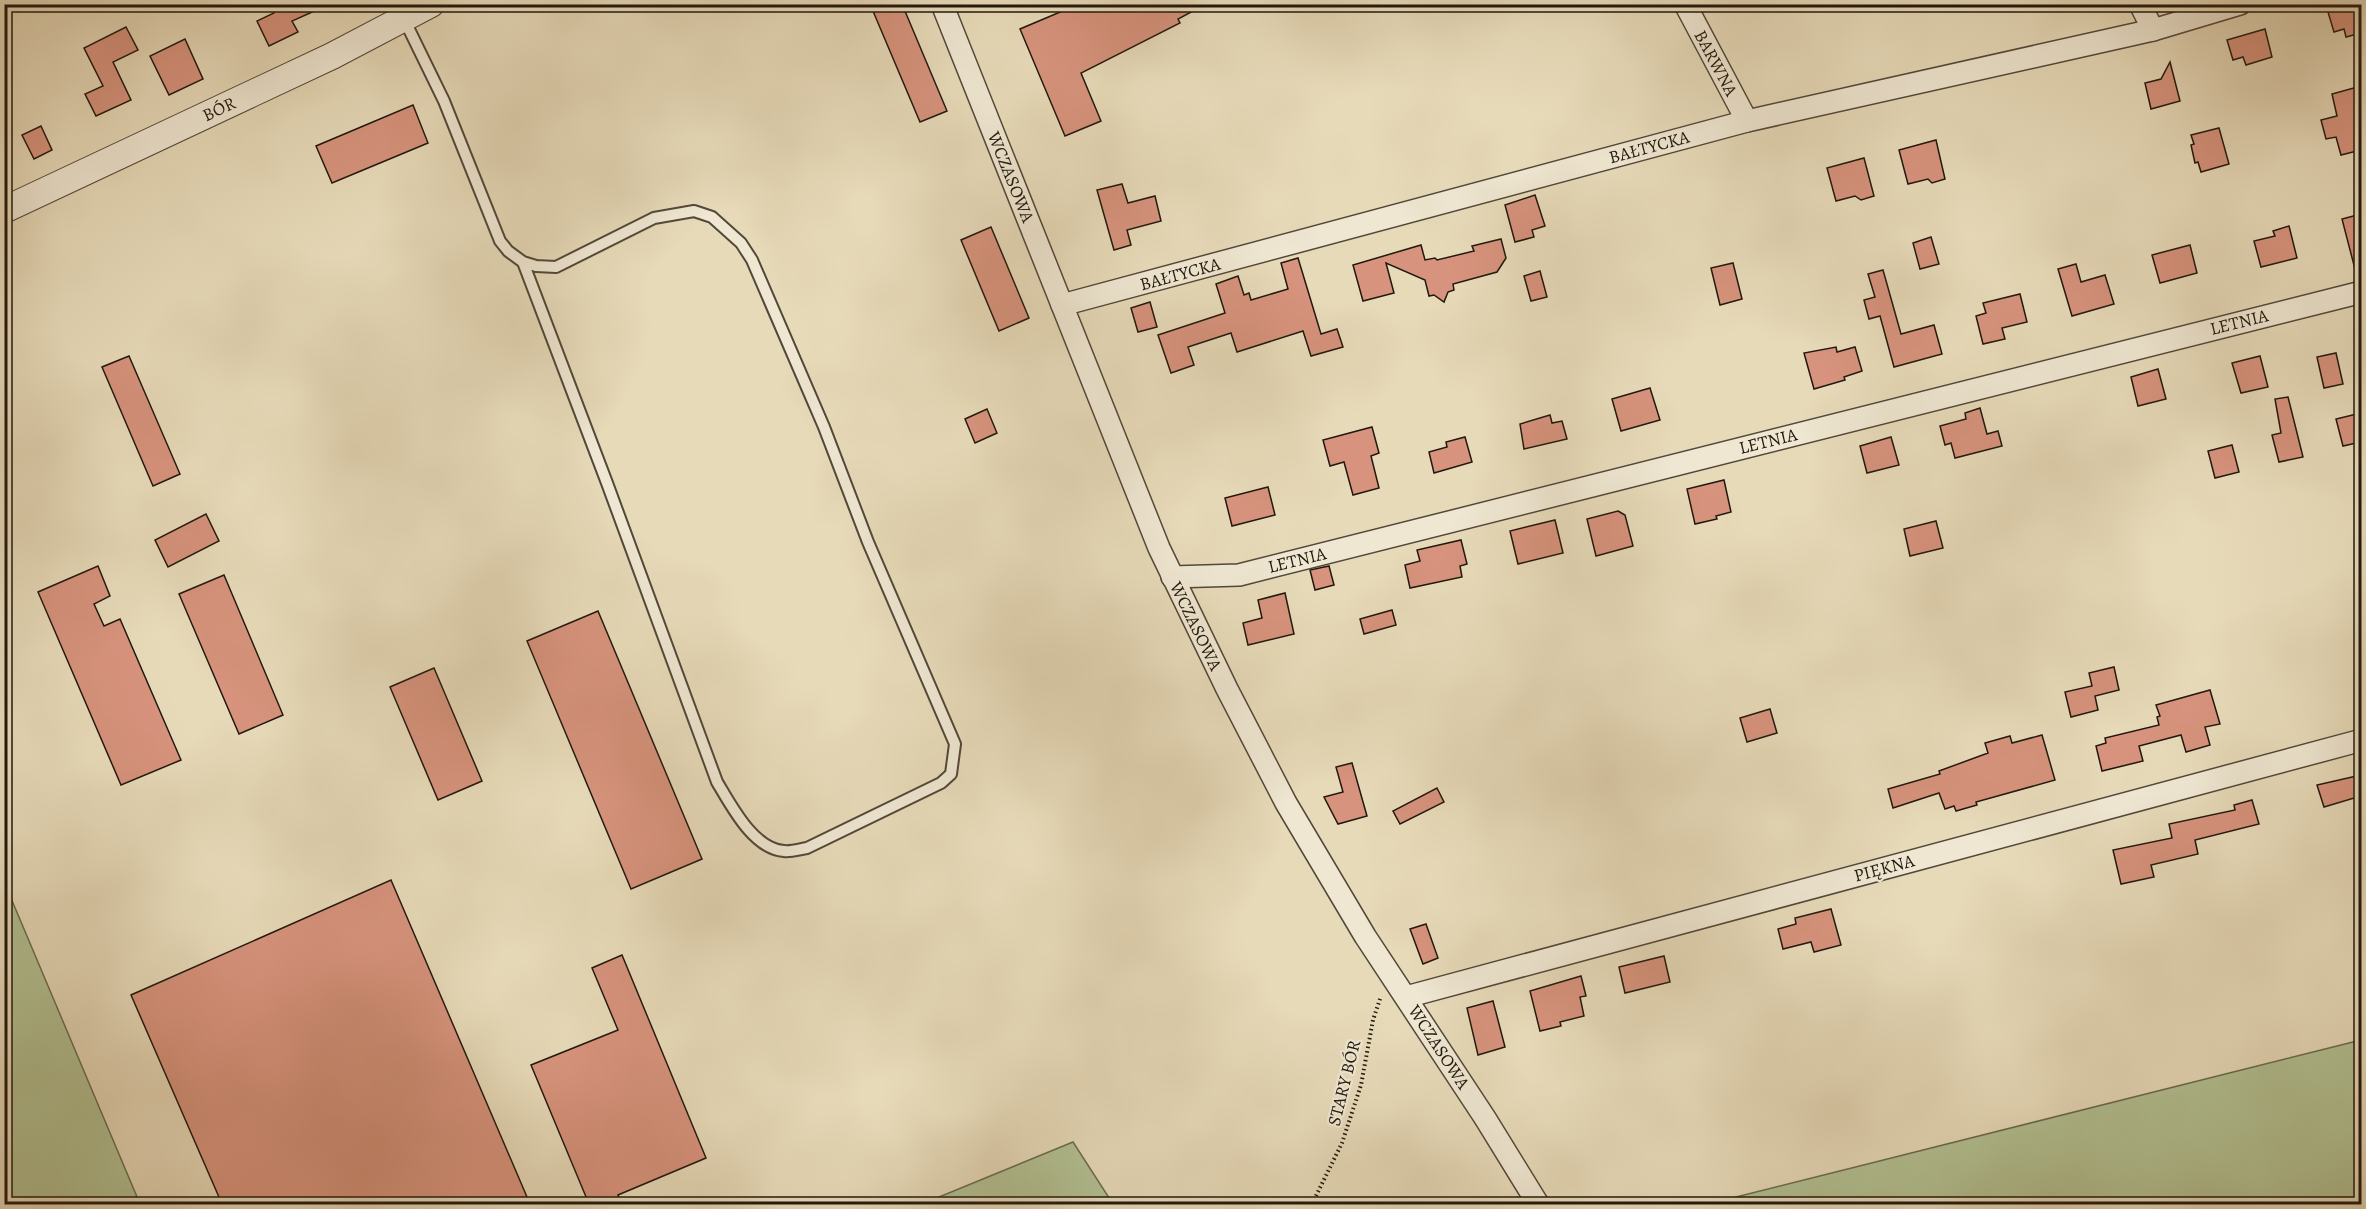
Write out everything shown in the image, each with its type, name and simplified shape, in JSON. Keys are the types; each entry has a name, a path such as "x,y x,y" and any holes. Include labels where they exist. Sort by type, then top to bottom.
{"street":[{"name":"BÓR","path":"4,210 332,56 431,4"},
{"name":"WCZASOWA","path":"942,4 1159,548 1173,577 1286,803 1384,963 1538,1204"},
{"name":"BARWNA","path":"1685,4 1747,121"},
{"path":"2140,4 2153,30"},
{"name":"BAŁTYCKA","path":"1062,305 1747,121 2153,30 2240,4"},
{"name":"LETNIA","path":"1173,577 1239,575 2361,292"},
{"name":"PIĘKNA","path":"1406,997 2361,740"}],"lane":[{"path":"403,19 444,101 500,241 523,262 536,267 556,267 654,218 694,211 712,217 741,243 752,260 824,427 868,542 954,744 951,774 941,783 807,848 783,852 762,843 741,821 717,782 523,262"}],"path":[{"name":"STARY BÓR","path":"1312,1204 1342,1143 1361,1084 1373,1020 1383,990 1384,963"}],"green space":[{"path":"5,884 140,1204 5,1204"},
{"path":"2361,1040 2361,1204 1708,1204"},
{"path":"1073,1142 1113,1204 922,1204"}],"building":[{"path":"270,4 330,4 292,21 298,32 269,46 257,21 274,13"},
{"path":"870,4 902,4 947,111 920,122"},
{"path":"1079,4 1206,4 1178,19 1180,23 1081,73 1101,121 1065,136 1020,29"},
{"path":"2361,4 2361,33 2346,37 2344,29 2334,32 2328,12"},
{"path":"126,27 138,50 113,62 131,100 96,116 85,94 103,86 84,48"},
{"path":"2265,29 2272,57 2246,65 2243,57 2233,60 2227,40"},
{"path":"185,39 203,79 169,95 150,56"},
{"path":"2170,62 2180,101 2151,109 2145,83 2161,79"},
{"path":"2361,86 2361,150 2341,155 2336,137 2326,139 2321,120 2337,116 2332,94"},
{"path":"413,105 428,143 332,183 316,146"},
{"path":"41,126 52,150 34,159 22,135"},
{"path":"2219,128 2229,164 2201,172 2198,162 2195,163 2191,135"},
{"path":"1936,140 1945,179 1932,183 1928,179 1908,184 1899,150"},
{"path":"1864,158 1874,196 1861,200 1855,196 1836,201 1827,168"},
{"path":"1122,184 1128,203 1155,196 1161,221 1127,230 1131,245 1114,250 1097,190"},
{"path":"1535,195 1545,226 1532,230 1534,237 1515,242 1505,205"},
{"path":"2361,214 2361,272 2356,273 2342,219"},
{"path":"2289,226 2297,258 2261,267 2254,241 2275,236 2273,231"},
{"path":"991,227 1029,318 999,331 961,240"},
{"path":"1931,237 1939,264 1920,269 1913,243"},
{"path":"1501,239 1506,258 1497,272 1453,284 1454,290 1448,292 1444,302 1434,295 1429,296 1425,280 1386,263 1394,293 1363,301 1353,265 1421,245 1425,260 1435,258 1437,260 1474,251 1472,246"},
{"path":"2190,245 2197,273 2160,283 2152,255"},
{"path":"1298,258 1321,334 1337,329 1343,347 1311,356 1303,331 1237,352 1231,333 1188,347 1194,365 1171,373 1158,335 1225,313 1216,284 1238,276 1244,295 1249,293 1251,300 1288,289 1281,263"},
{"path":"1733,263 1742,299 1720,305 1711,268"},
{"path":"2076,264 2081,282 2105,275 2114,304 2072,316 2058,269"},
{"path":"1883,270 1901,334 1934,325 1942,354 1894,367 1880,316 1869,319 1864,300 1875,297 1868,274"},
{"path":"1540,271 1547,297 1531,301 1524,276"},
{"path":"2020,294 2027,322 2002,328 2005,339 1983,344 1976,316 1986,313 1983,303"},
{"path":"1150,302 1157,327 1138,332 1131,308"},
{"path":"1836,347 1837,352 1855,347 1862,371 1844,377 1845,380 1814,389 1804,353"},
{"path":"2336,353 2343,384 2324,388 2317,357"},
{"path":"129,356 180,474 153,486 102,367"},
{"path":"2260,356 2268,387 2241,393 2232,363"},
{"path":"2158,369 2166,399 2138,406 2131,377"},
{"path":"1650,388 1660,420 1621,431 1612,399"},
{"path":"2288,397 2303,457 2279,462 2272,435 2281,433 2275,399"},
{"path":"1980,408 1987,434 1998,431 2002,446 1955,458 1951,443 1945,445 1940,426 1966,419 1965,413"},
{"path":"987,409 997,433 975,443 965,419"},
{"path":"2361,413 2361,442 2343,446 2336,419"},
{"path":"1550,415 1552,423 1562,421 1567,439 1524,449 1520,424"},
{"path":"1372,427 1379,453 1371,456 1379,488 1353,495 1344,462 1330,466 1323,440"},
{"path":"1465,437 1472,462 1434,473 1429,452 1447,447 1446,442"},
{"path":"1891,437 1899,465 1867,473 1860,446"},
{"path":"2232,445 2239,472 2215,478 2208,451"},
{"path":"1724,480 1731,512 1716,516 1717,519 1695,524 1687,489"},
{"path":"1268,487 1275,515 1232,526 1225,498"},
{"path":"1618,511 1625,515 1633,546 1596,556 1587,519"},
{"path":"206,514 219,541 168,567 155,540"},
{"path":"1555,520 1563,553 1518,564 1510,531"},
{"path":"1936,521 1943,548 1910,556 1904,529"},
{"path":"1461,540 1467,564 1460,566 1462,577 1410,588 1405,565 1420,561 1417,550"},
{"path":"98,566 110,596 94,604 104,626 120,619 181,760 121,785 38,592"},
{"path":"1329,566 1334,585 1315,590 1310,570"},
{"path":"224,575 283,715 239,734 179,594"},
{"path":"1285,593 1294,634 1248,645 1243,623 1262,618 1258,600"},
{"path":"1392,610 1396,625 1364,634 1360,619"},
{"path":"598,611 702,859 631,889 527,641"},
{"path":"2114,667 2119,690 2095,696 2098,710 2071,717 2065,692 2092,686 2089,673"},
{"path":"434,668 482,781 438,800 390,687"},
{"path":"2210,690 2220,724 2205,727 2210,745 2186,752 2181,735 2139,746 2143,761 2102,771 2096,746 2106,743 2105,738 2159,725 2157,717 2160,716 2156,705"},
{"path":"1770,709 1777,733 1747,742 1740,718"},
{"path":"2042,735 2055,780 1976,802 1977,805 1956,811 1954,806 1945,809 1939,793 1893,808 1888,789 1940,774 1939,771 1988,753 1985,743 2010,736 2012,743"},
{"path":"1352,763 1367,816 1338,824 1324,797 1343,792 1336,767"},
{"path":"2361,775 2361,796 2324,807 2317,785"},
{"path":"1437,788 1444,802 1400,824 1393,811"},
{"path":"2252,800 2259,824 2195,840 2198,854 2151,865 2154,877 2121,884 2113,850 2172,838 2169,824 2235,810 2234,805"},
{"path":"391,880 530,1204 222,1204 131,995"},
{"path":"1831,909 1841,945 1814,952 1811,942 1783,949 1778,929 1796,924 1795,918"},
{"path":"1426,924 1438,958 1423,964 1410,929"},
{"path":"622,955 706,1158 618,1195 622,1204 589,1204 531,1065 618,1030 592,968"},
{"path":"1664,956 1670,982 1625,993 1619,967"},
{"path":"1581,976 1586,996 1580,997 1584,1016 1560,1022 1561,1026 1540,1031 1530,991"},
{"path":"1493,1001 1505,1047 1478,1055 1467,1008"}]}
